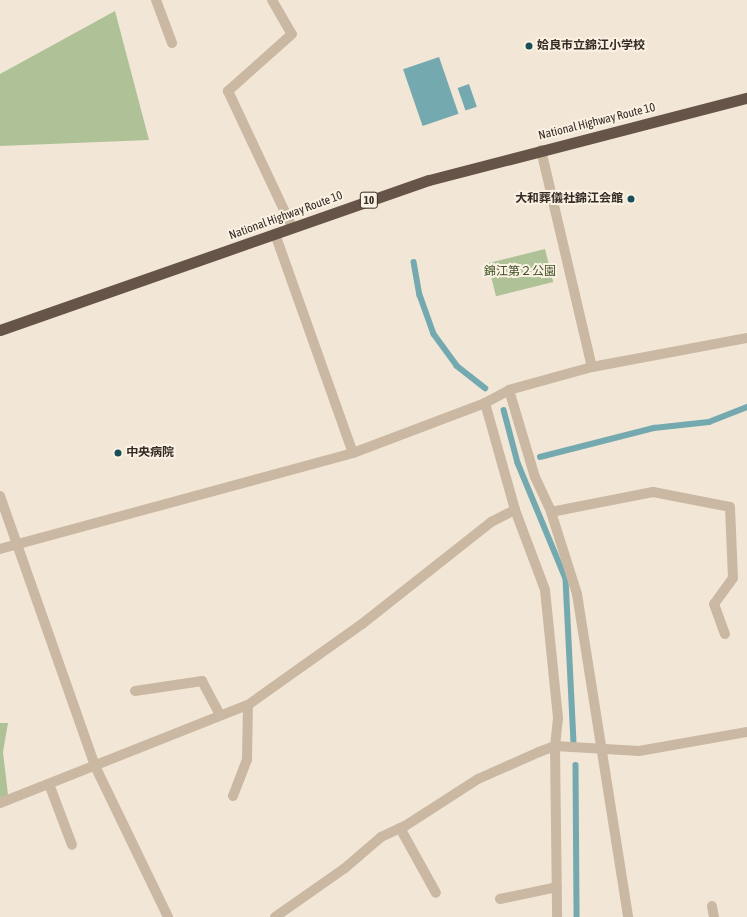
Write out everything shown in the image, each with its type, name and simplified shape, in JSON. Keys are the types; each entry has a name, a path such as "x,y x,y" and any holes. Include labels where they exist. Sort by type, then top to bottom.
{"highway":[{"name":"National Highway Route 10","path":"0,330 429,180 747,98"}],"street":[{"path":"156,0 172,43"},
{"path":"272,0 292,34 228,92 292,227"},
{"path":"541,150 592,367"},
{"path":"275,234 353,453"},
{"path":"0,549 16,546 353,453 485,403 509,390 592,367 747,338"},
{"path":"509,390 535,477 551,512 577,594 603,748 628,917"},
{"path":"485,403 515,510 545,590 558,718 555,746 557,917"},
{"path":"551,512 652,492 730,507 733,578 714,604 725,634"},
{"path":"0,496 16,546 95,766 168,917"},
{"path":"0,803 248,705 362,624 492,522 515,510"},
{"path":"135,691 202,681 220,715"},
{"path":"233,796 247,760 248,705"},
{"path":"275,917 345,868 381,837 400,828 478,779 555,746 639,751 747,732"},
{"path":"49,784 72,845"},
{"path":"400,828 436,893"},
{"path":"500,900 557,887"},
{"path":"712,906 714,917"}],"green space":[{"path":"115,11 149,140 0,146 0,74"},
{"name":"錦江第２公園","path":"545,249 553,282 496,296 488,263"},
{"path":"0,723 8,723 3,752 8,795 0,798"}],"water":[{"path":"439,57 459,114 423,126 403,69"},
{"path":"469,84 477,107 465,111 458,88"}],"waterway":[{"path":"414,262 420,295 434,334 457,366 485,388"},
{"path":"540,457 654,428 709,422 747,407"},
{"path":"504,410 518,463 566,579 574,741"},
{"path":"576,765 577,917"}],"place":[{"name":"姶良市立錦江小学校","path":"529,46"},
{"name":"大和葬儀社錦江会館","path":"631,199"},
{"name":"中央病院","path":"118,453"}]}
